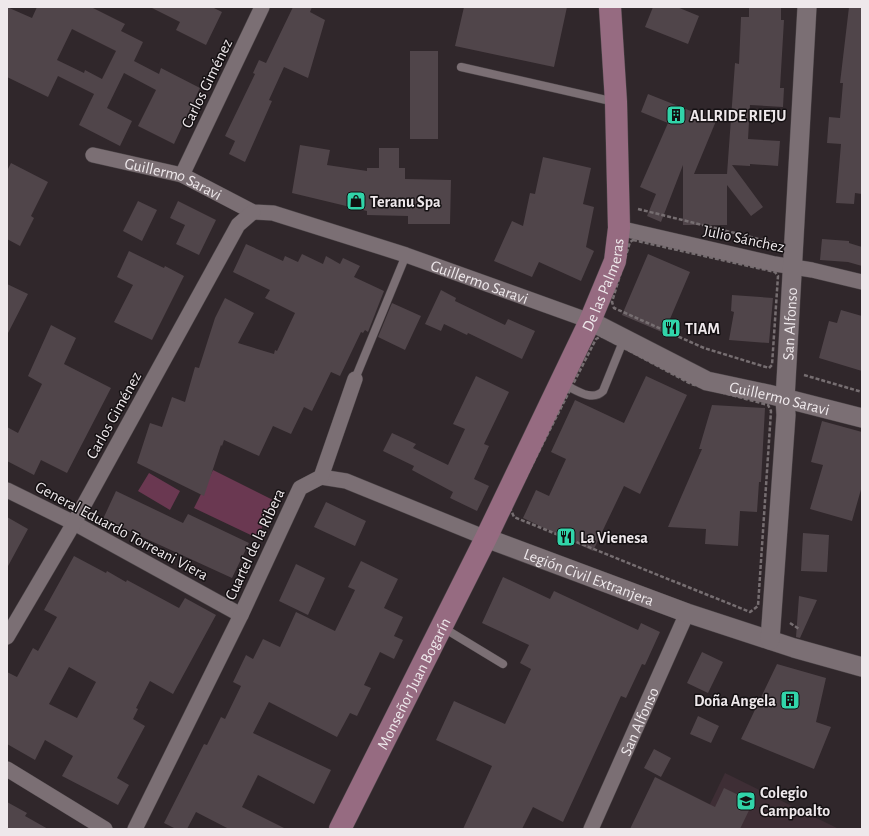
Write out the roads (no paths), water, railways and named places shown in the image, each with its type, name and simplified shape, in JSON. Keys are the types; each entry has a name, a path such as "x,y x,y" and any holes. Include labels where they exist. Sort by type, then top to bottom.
{"main road":[{"name":"De las Palmeras","path":"486,538 590,321 615,260 619,228 616,102 610,7"},
{"name":"Monseñor Juan Bogarín","path":"340,829 486,538"}],"street":[{"name":"Carlos Giménez","path":"182,175 262,7"},
{"name":"San Alfonso","path":"770,640 786,415 785,398 807,7"},
{"name":"Guillermo Saravi","path":"93,155 182,175 253,212 273,213 406,255 590,321 707,381 785,398 862,418"},
{"name":"Carlos Giménez","path":"7,637 74,523 238,225 253,212"},
{"name":"Julio Sánchez","path":"619,228 775,264 793,266 862,282"},
{"path":"321,477 355,379"},
{"name":"Legión Civil Extranjera","path":"321,477 346,481 486,538 687,613 770,640 862,667"},
{"name":"Cuartel de la Ribera","path":"135,829 241,614 300,488 321,477"},
{"name":"General Eduardo Torreani Viera","path":"7,490 74,523 241,614"},
{"name":"San Alfonso","path":"591,829 687,613"},
{"path":"7,769 105,829"}],"lane":[{"path":"461,67 616,102"},
{"path":"355,379 406,255"},
{"path":"560,383 591,397 598,396 603,391 624,338"},
{"path":"442,627 503,664"}],"place":[{"name":"ALLRIDE RIEJU","path":"676,115"},
{"name":"Teranu Spa","path":"356,201"},
{"name":"TIAM","path":"671,328"},
{"name":"La Vienesa","path":"566,537"},
{"name":"Doña Angela","path":"790,700"},
{"name":"Colegio Campoalto","path":"746,801"}]}
